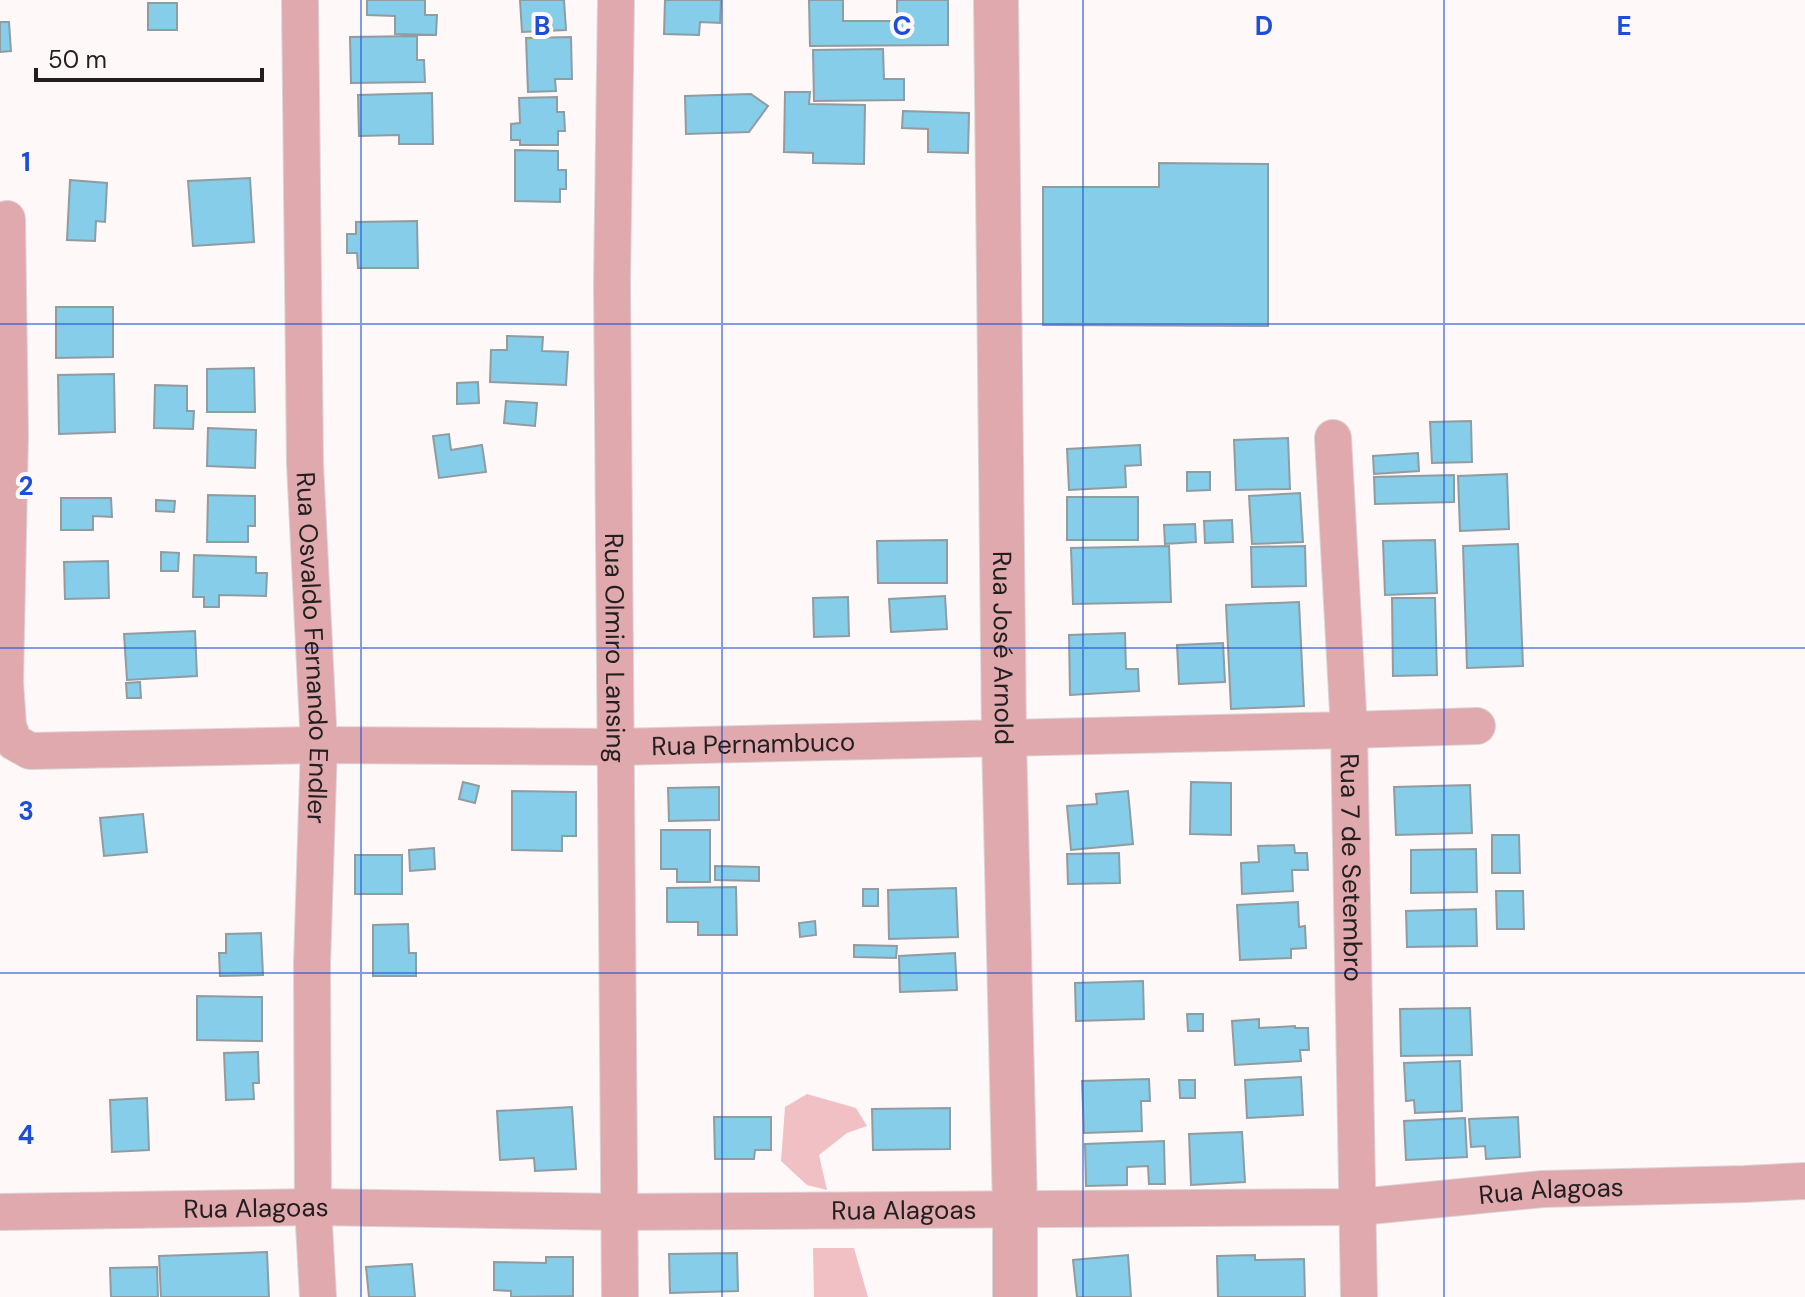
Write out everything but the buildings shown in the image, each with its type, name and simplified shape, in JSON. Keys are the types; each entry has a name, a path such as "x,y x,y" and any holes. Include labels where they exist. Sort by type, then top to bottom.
{"street":[{"name":"Rua Osvaldo Fernando Endler","path":"300,0 305,464 319,745 312,964 313,1207 318,1297"},
{"name":"Rua Olmiro Lansing","path":"616,0 612,283 620,1297"},
{"name":"Rua José Arnold","path":"996,0 1004,737 1015,1297"},
{"name":"Rua Pernambuco","path":"7,219 10,434 5,682 8,726 14,742 30,751 319,745 616,747 1477,726"},
{"name":"Rua 7 de Setembro","path":"1333,438 1349,730 1359,1297"},
{"name":"Rua Alagoas","path":"0,1212 313,1207 620,1212 1359,1207 1543,1189 1805,1181"}],"shaded area":[{"path":"807,1094 856,1108 867,1126 847,1133 819,1155 827,1190 807,1185 781,1161 785,1107"},
{"path":"813,1248 854,1248 868,1297 814,1297"}]}
